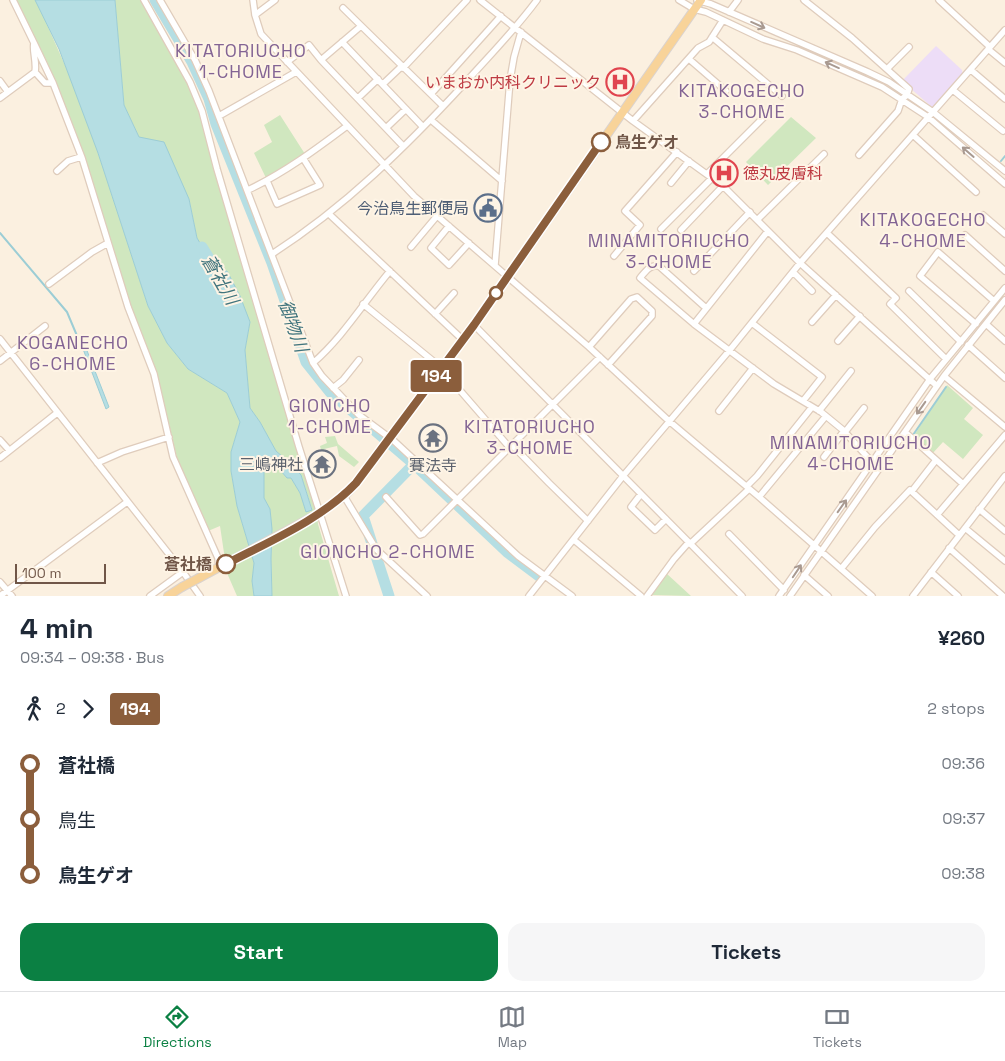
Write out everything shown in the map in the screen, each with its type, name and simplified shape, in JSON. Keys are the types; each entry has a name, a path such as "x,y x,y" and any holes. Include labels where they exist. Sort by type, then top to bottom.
{"main road":[{"path":"168,596 320,514 344,496 368,469 474,325 699,0"}],"street":[{"path":"13,0 53,83 81,157 128,307 154,374 174,457 223,566"},
{"path":"144,0 190,82 202,111 299,447 346,596"},
{"path":"160,0 195,60 219,116 313,364 333,388 360,414 458,500 487,529 572,596"},
{"path":"253,0 261,34 414,196 600,357 669,422 759,497 872,596"},
{"path":"255,15 275,0"},
{"path":"383,84 467,0"},
{"path":"480,0 622,112 723,186 800,263 936,386"},
{"path":"272,254 299,237 329,214 384,165 443,106 516,27 537,0"},
{"path":"679,0 694,9 706,12 763,39 797,50 882,87 933,112 1005,171"},
{"path":"699,0 889,82 1005,184"},
{"path":"729,12 738,0"},
{"path":"804,0 812,2 909,89 898,111 859,154"},
{"path":"939,0 1005,63"},
{"path":"343,8 443,106"},
{"path":"431,94 500,16"},
{"path":"634,121 698,48 706,45 723,20"},
{"path":"321,60 361,26"},
{"path":"530,596 623,476 729,351 800,263 1005,30"},
{"path":"496,266 510,80 521,32"},
{"path":"712,36 782,96"},
{"path":"342,42 423,127"},
{"path":"0,98 36,72 34,43"},
{"path":"287,62 309,45 403,146"},
{"path":"887,69 909,47"},
{"path":"689,59 726,91"},
{"path":"970,70 1005,99"},
{"path":"36,72 45,83 53,83"},
{"path":"219,116 296,72"},
{"path":"358,98 378,79"},
{"path":"0,81 8,92"},
{"path":"953,90 1003,131"},
{"path":"661,229 773,108"},
{"path":"386,128 406,109"},
{"path":"430,120 502,181"},
{"path":"248,190 267,181 303,158 347,126"},
{"path":"913,135 976,192"},
{"path":"614,256 640,225 625,211 677,152"},
{"path":"757,220 824,154"},
{"path":"57,171 68,161 81,157"},
{"path":"267,181 278,204 320,185 303,158"},
{"path":"671,183 689,161"},
{"path":"681,230 723,186"},
{"path":"694,271 750,212"},
{"path":"329,214 462,340"},
{"path":"983,215 1005,234"},
{"path":"411,247 437,216"},
{"path":"449,226 430,248 449,264 469,243"},
{"path":"694,324 768,231"},
{"path":"826,233 896,298 890,304 946,359"},
{"path":"965,235 1005,271"},
{"path":"49,284 92,252 108,243"},
{"path":"976,324 920,276 938,252 994,301"},
{"path":"706,308 659,266 655,265 649,268 640,278 729,351 826,416 845,432 872,462 880,467"},
{"path":"313,364 331,347 390,271"},
{"path":"793,272 812,291"},
{"path":"780,596 930,379 1005,288"},
{"path":"909,291 962,342"},
{"path":"435,314 454,292"},
{"path":"812,322 836,295"},
{"path":"588,347 631,299 637,297 652,311 652,316 608,365"},
{"path":"790,596 936,386 1005,300"},
{"path":"363,304 441,369 512,447 588,521"},
{"path":"838,341 860,316"},
{"path":"752,323 822,377 803,401"},
{"path":"986,324 1005,341"},
{"path":"474,325 742,596"},
{"path":"0,361 45,326"},
{"path":"0,339 200,596"},
{"path":"968,345 1005,378"},
{"path":"386,498 420,534 423,534 600,357"},
{"path":"333,388 343,380 359,360"},
{"path":"719,411 753,368"},
{"path":"819,411 851,371"},
{"path":"944,376 1005,427"},
{"path":"647,596 674,559 748,488 812,407"},
{"path":"824,457 864,408"},
{"path":"0,458 57,412"},
{"path":"759,497 826,416"},
{"path":"905,432 962,484"},
{"path":"937,515 1005,435"},
{"path":"97,463 122,452 169,437"},
{"path":"0,440 9,450"},
{"path":"841,569 908,491 912,491 936,460"},
{"path":"913,596 1005,476"},
{"path":"912,491 960,535"},
{"path":"641,494 631,507 655,530 666,519"},
{"path":"344,496 376,550 427,596"},
{"path":"0,596 127,502"},
{"path":"979,509 1005,531"},
{"path":"965,528 1005,561"},
{"path":"729,534 784,590"},
{"path":"574,540 641,596"},
{"path":"949,548 1003,596"},
{"path":"150,596 183,572"},
{"path":"931,572 958,596"},
{"path":"804,575 828,596"},
{"path":"0,582 12,596"}],"shaded area":[{"path":"936,46 962,70 963,75 933,108 902,81"}],"green space":[{"path":"16,0 36,0 72,81 96,146 148,306 167,343 188,369 227,393 240,422 231,452 231,471 237,506 254,563 252,581 254,596 237,596 227,573 220,526 208,531 177,458 158,378 130,306 91,177 47,62"},
{"path":"115,0 141,0 186,80 201,114 213,166 316,507 318,524 339,596 272,596 272,537 270,509 264,498 264,455 287,478 291,478 300,493 306,511 312,509 301,475 276,451 250,408 245,350 250,322 227,271 218,273 197,238 189,199 139,137 124,105"},
{"path":"280,115 305,154 266,178 254,153 272,142 264,125"},
{"path":"791,117 816,138 768,185 746,162"},
{"path":"947,385 973,408 964,419 983,435 963,459 943,442 932,454 913,437"},
{"path":"335,436 338,444 359,462 354,467 339,456 337,446 324,449 326,458 323,457 320,446 327,443 325,437"},
{"path":"666,573 691,596 651,595"}],"water":[{"path":"35,0 115,0 124,105 139,137 164,142 189,199 197,238 218,273 227,271 240,296 250,322 245,350 250,408 276,451 301,475 312,510 306,512 300,493 291,478 287,478 264,455 264,498 270,509 272,529 272,596 254,596 252,581 254,563 237,506 231,471 231,452 240,422 227,393 188,369 167,343 148,306 98,153 59,49"},
{"path":"86,348 109,407 106,409 83,349"}],"waterway":[{"name":"御物川","path":"155,0 192,62 209,99 216,124 272,263 306,362 330,392 414,464 507,552 539,576"},
{"path":"1001,161 1005,156"},
{"path":"0,233 67,312 83,350"},
{"name":"蒼社川","path":"202,247 225,284"},
{"path":"913,435 946,387"},
{"path":"389,596 363,516 414,464"}],"bus line":[{"name":"194","path":"226,564 318,514 344,496 356,483 474,325 601,142"}],"place":[{"name":"いまおか内科クリニック","path":"620,82"},
{"name":"鳥生ゲオ","path":"601,142"},
{"name":"徳丸皮膚科","path":"724,173"},
{"name":"今治鳥生郵便局","path":"488,208"},
{"name":"賽法寺","path":"433,438"},
{"name":"三嶋神社","path":"322,464"},
{"name":"蒼社橋","path":"226,564"}],"district":[{"name":"KITATORIUCHO 1-CHOME","path":"241,61"},
{"name":"KITAKOGECHO 3-CHOME","path":"742,101"},
{"name":"KITAKOGECHO 4-CHOME","path":"923,230"},
{"name":"MINAMITORIUCHO 3-CHOME","path":"669,251"},
{"name":"KOGANECHO 6-CHOME","path":"73,353"},
{"name":"GIONCHO 1-CHOME","path":"330,416"},
{"name":"KITATORIUCHO 3-CHOME","path":"530,437"},
{"name":"MINAMITORIUCHO 4-CHOME","path":"851,453"},
{"name":"GIONCHO 2-CHOME","path":"388,552"}]}
